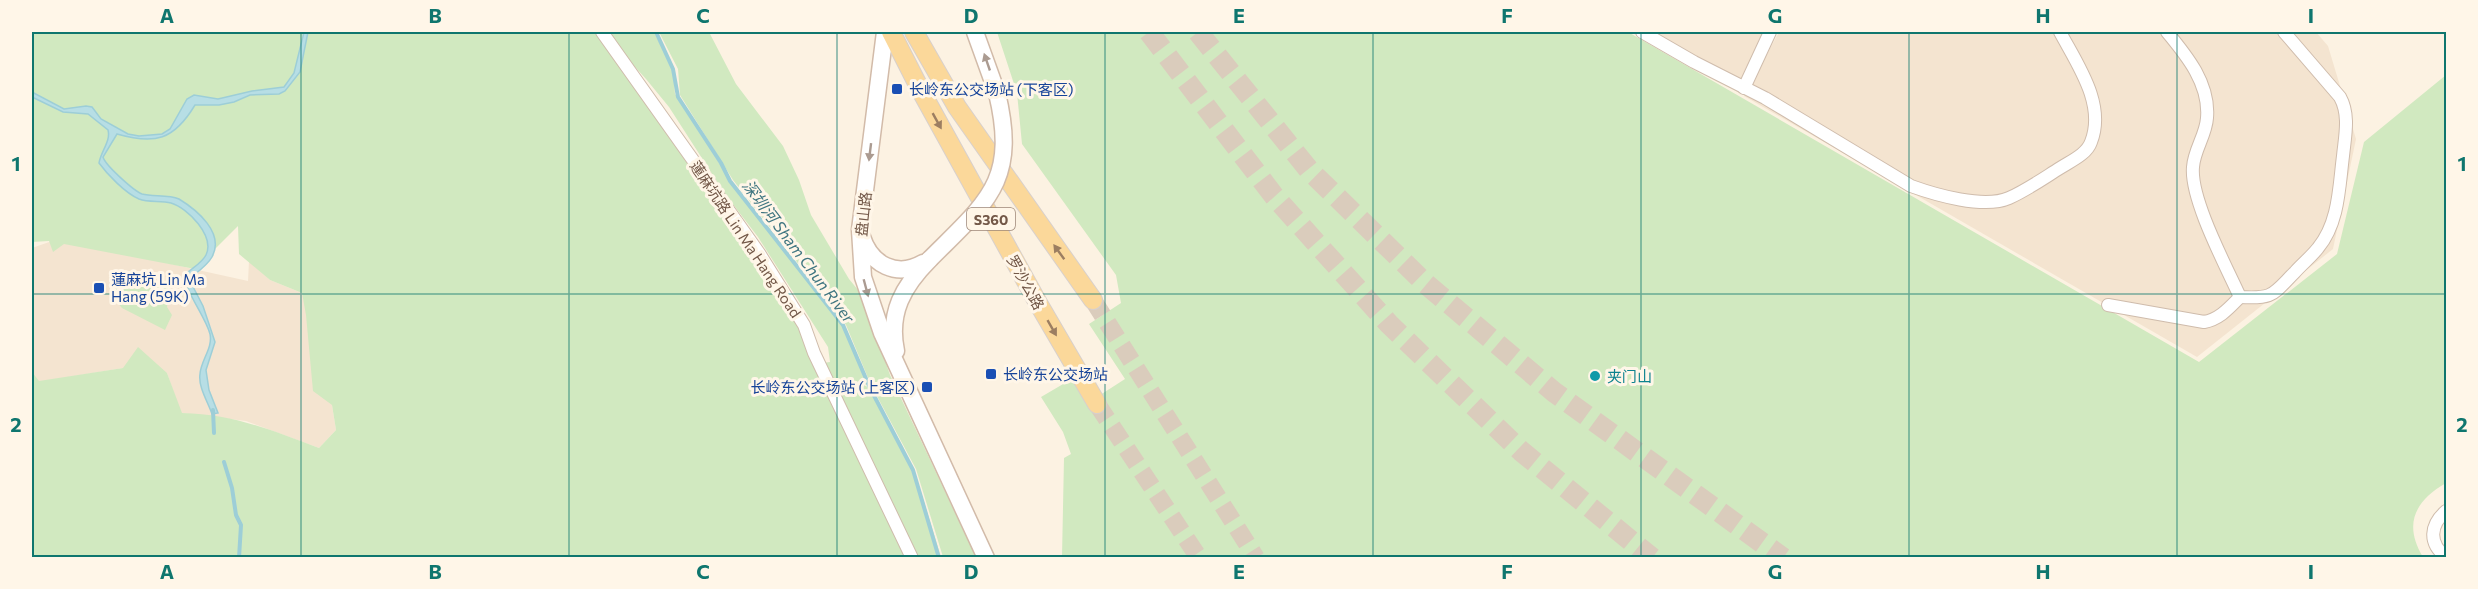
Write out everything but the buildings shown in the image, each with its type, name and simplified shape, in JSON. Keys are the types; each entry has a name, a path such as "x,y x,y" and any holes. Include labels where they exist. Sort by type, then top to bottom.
{"main road":[{"name":"盘山路","path":"885,32 860,230 861,261 867,293 907,389 986,558"},
{"name":"罗沙公路","path":"891,32 1027,283 1097,404"},
{"name":"S360","path":"914,32 957,107 1093,300"},
{"name":"盘山路","path":"907,389 895,347 894,316 902,292 930,259 976,212 998,178 1003,162 1004,130 996,93 975,32"},
{"path":"860,230 870,253 882,265 908,270 930,259"}],"street":[{"name":"蓮麻坑路 Lin Ma Hang Road","path":"602,32 727,207 804,325 814,353 912,558"},
{"path":"1642,32 1744,88 1911,186 1929,193 1993,202 2008,199 2034,185 2082,154 2091,144 2094,111 2091,91 2060,32"},
{"path":"1744,88 1770,32"},
{"path":"2167,32 2188,57 2206,96 2207,118 2193,166 2199,205 2240,297"},
{"path":"2108,304 2204,322 2214,320 2224,314 2240,297 2264,298 2274,293 2319,247 2333,218 2338,198 2346,120 2345,106 2284,32"},
{"path":"2446,511 2436,522 2433,531 2436,547 2446,557"}],"shaded area":[{"path":"1634,32 1768,32 1740,92"},
{"path":"1779,32 2316,32 2328,46 2356,139 2333,249 2197,357 1744,96"},
{"path":"52,241 130,255 248,281 249,261 270,280 302,293 332,405 336,430 319,448 246,421 181,413 167,373 123,368 38,382 32,372 32,248"}],"green space":[{"path":"32,32 597,32 734,226 823,363 830,362 828,347 758,237 725,194 669,107 603,32 654,32 673,69 675,94 684,104 730,181 843,325 868,385 855,381 870,388 903,447 921,492 941,557 32,557 32,372 39,381 123,368 138,347 167,373 182,413 235,420 268,429 319,448 336,430 332,405 313,391 302,293 270,280 239,254 238,226 195,269 64,244 53,252 49,241 32,242"},
{"path":"659,32 709,32 736,84 783,146 799,180 811,215 849,279 863,296 890,375 976,557 943,557 916,469 871,385 846,325 733,180 680,95 678,69"},
{"path":"997,32 1628,32 2199,362 2337,254 2364,142 2446,75 2446,483 2427,498 2415,514 2414,534 2423,557 1062,557 1064,458 1071,454 1063,432 1041,397 1082,373 1097,397 1125,379 1089,324 1121,303 1116,275 1022,144 1017,93"},
{"path":"137,281 170,286 167,307 172,315 165,330 122,308 117,302 114,284"}],"water":[{"path":"304,32 308,32 300,72 285,91 279,94 250,95 219,105 195,105 179,126 162,137 142,139 117,134 103,157 114,171 138,192 179,199 194,209 212,231 215,248 212,257 189,279 203,306 215,342 206,370 209,390 218,413 212,414 200,379 210,344 210,334 186,280 186,274 206,255 207,240 203,232 192,217 178,206 167,202 139,199 111,178 99,163 108,138 108,130 88,114 63,112 32,97 32,92 64,109 92,107 101,119 128,134 139,136 162,134 170,129 187,99 194,95 218,99 284,87 294,73"}],"waterway":[{"name":"深圳河 Sham Chun River","path":"656,32 673,69 678,97 721,163 730,181 843,325 870,388 913,470 939,558"},
{"path":"213,410 214,433"},
{"path":"224,462 232,488 236,515 241,525 239,558"}],"tunnel":[{"path":"1149,32 1274,196 1389,324 1521,451 1652,558"},
{"path":"1198,32 1309,170 1426,284 1554,392 1783,558"},
{"path":"1093,300 1256,558"},
{"path":"1097,404 1199,558"}],"place":[{"name":"长岭东公交场站 (下客区)","path":"897,89"},
{"name":"蓮麻坑 Lin Ma Hang (59K)","path":"99,288"},
{"name":"长岭东公交场站","path":"991,374"},
{"name":"夹门山","path":"1595,376"},
{"name":"长岭东公交场站 (上客区)","path":"927,387"}]}
